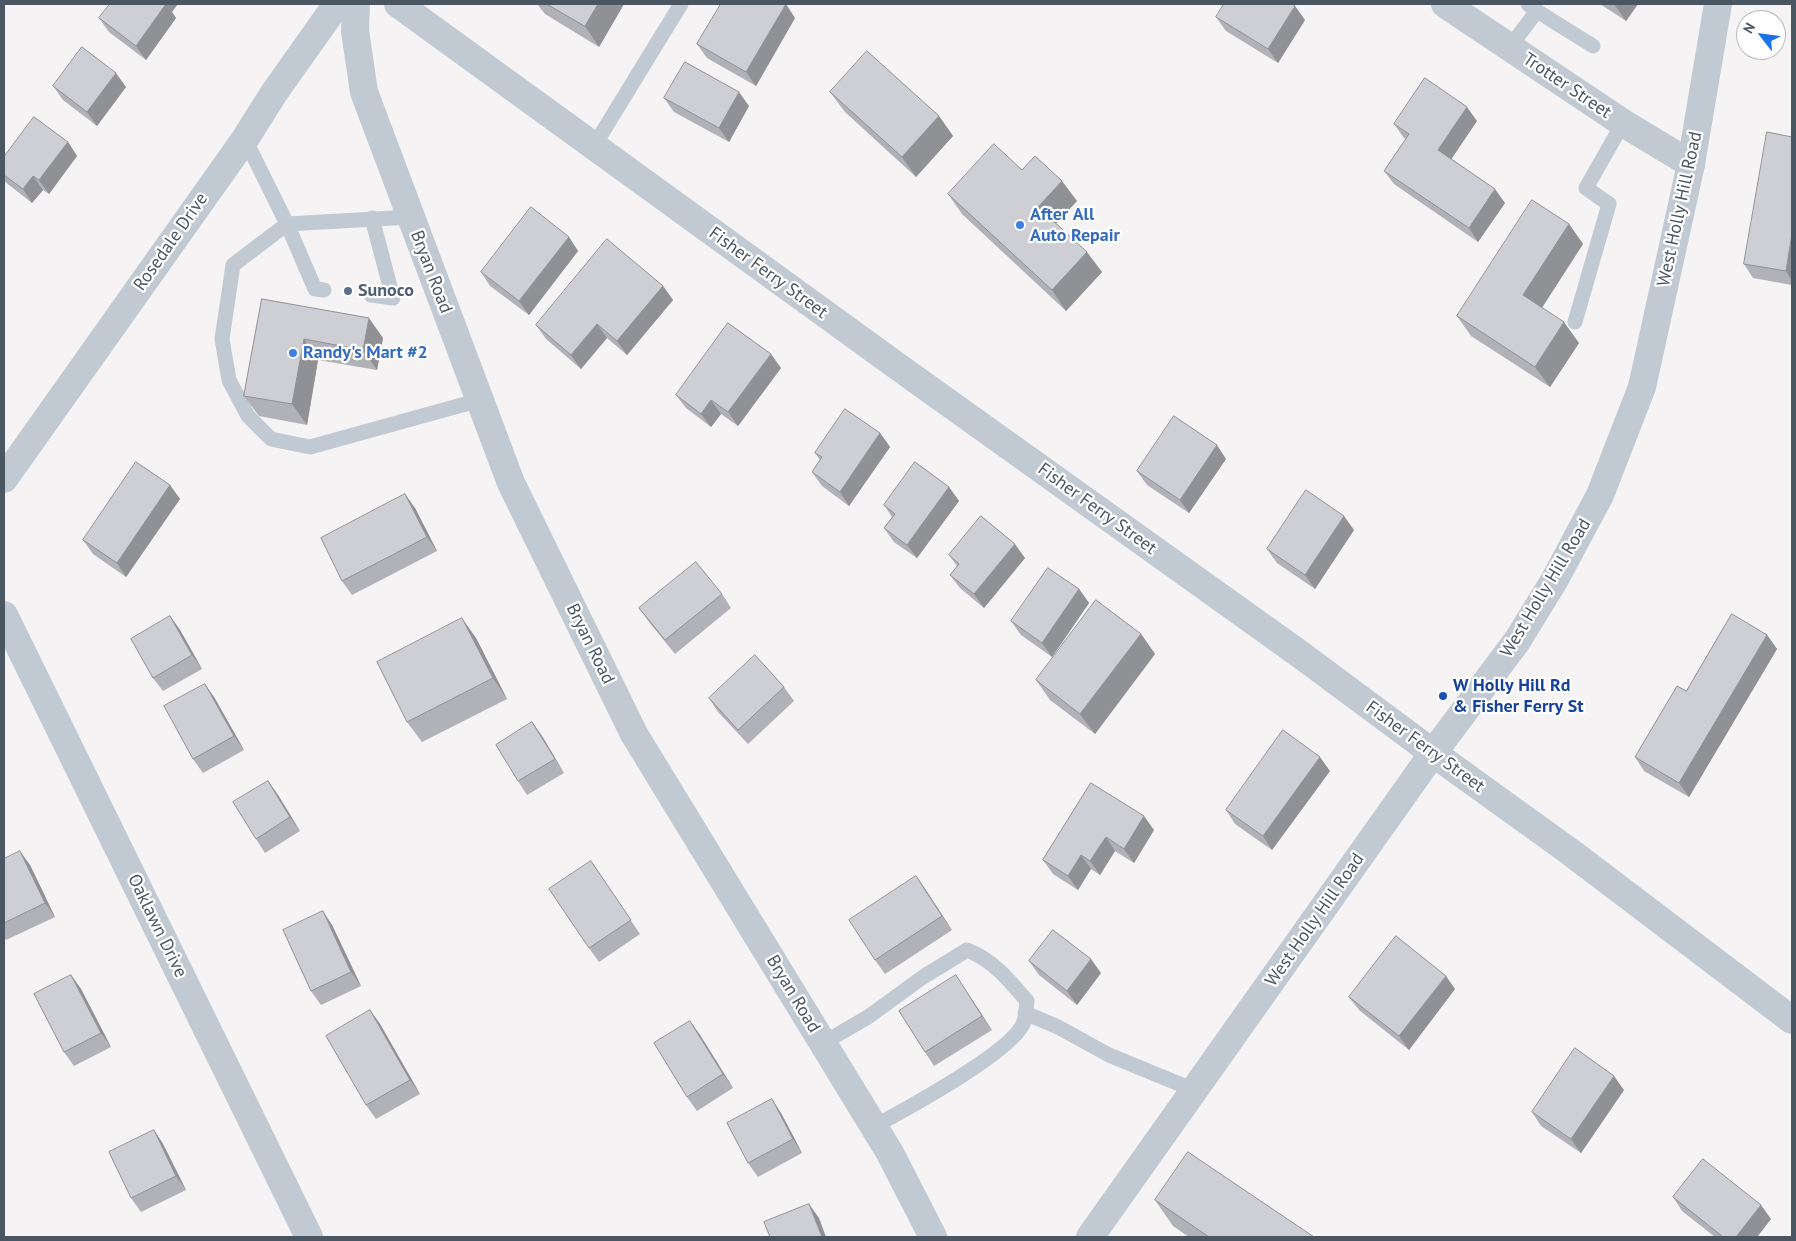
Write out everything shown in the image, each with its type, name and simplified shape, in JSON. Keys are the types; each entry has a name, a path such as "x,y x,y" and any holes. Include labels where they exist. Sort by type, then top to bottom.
{"street":[{"name":"Rosedale Drive","path":"4,479 337,4"},
{"name":"Bryan Road","path":"356,4 355,31 364,92 512,483 634,734 874,1126 933,1237"},
{"name":"Fisher Ferry Street","path":"398,4 1301,655 1569,851 1792,1020"},
{"name":"Trotter Street","path":"1444,4 1623,123 1691,164"},
{"name":"West Holly Hill Road","path":"1099,1234 1194,1090 1433,753 1517,641 1554,581 1600,495 1642,387 1691,164 1718,4"},
{"name":"Oaklawn Drive","path":"4,615 309,1237"}],"lane":[{"path":"594,146 681,4"},
{"path":"1509,48 1532,7 1593,46"},
{"path":"1575,322 1609,204 1586,188 1623,123"},
{"path":"244,139 287,224 315,289 324,290"},
{"path":"410,217 287,224 233,265 222,339 229,380 248,416 271,439 310,447 480,400"},
{"path":"371,295 393,298 372,218"},
{"path":"823,1042 868,1017 923,977 967,950 980,955 1003,972 1027,1001 1024,1024 1010,1042 944,1086 874,1126"},
{"path":"1025,1013 1058,1027 1109,1055 1194,1090"}],"building":[{"path":"110,4 166,4 136,46 99,18"},
{"path":"547,4 598,4 585,26"},
{"path":"721,4 786,4 746,72 697,44"},
{"path":"1224,4 1292,4 1295,6 1268,49 1216,17"},
{"path":"82,47 116,73 87,112 53,86"},
{"path":"867,51 939,116 902,157 830,92"},
{"path":"685,62 739,92 719,128 664,98"},
{"path":"1425,78 1467,107 1438,150 1495,189 1469,228 1384,171 1409,134 1394,124"},
{"path":"34,117 68,142 39,180 33,176 23,189 4,175 4,157"},
{"path":"1767,132 1792,137 1792,234 1786,271 1744,264"},
{"path":"994,144 1022,170 1035,156 1062,181 1038,207 1087,252 1052,290 948,194"},
{"path":"1532,200 1569,224 1523,295 1564,322 1535,367 1457,316"},
{"path":"531,207 569,237 519,301 481,272"},
{"path":"607,239 663,286 617,341 597,324 571,355 536,325"},
{"path":"262,299 369,318 363,350 304,339 292,404 244,396"},
{"path":"728,323 771,354 728,412 711,400 701,414 676,395"},
{"path":"845,409 880,433 840,492 812,472 822,457 815,453"},
{"path":"1174,416 1217,445 1180,500 1137,471"},
{"path":"136,462 170,485 117,563 83,540"},
{"path":"915,462 949,487 907,545 884,528 895,514 884,505"},
{"path":"1306,490 1344,516 1305,575 1267,549"},
{"path":"405,494 427,537 342,581 321,538"},
{"path":"981,516 1015,544 974,594 950,575 959,564 949,555"},
{"path":"696,562 722,594 665,640 639,608"},
{"path":"1048,568 1079,589 1042,643 1011,621"},
{"path":"1096,600 1141,634 1080,714 1036,680"},
{"path":"1732,614 1767,635 1679,783 1635,757 1677,686 1686,691"},
{"path":"170,616 192,655 153,678 131,639"},
{"path":"462,618 493,678 407,722 377,662"},
{"path":"755,655 784,687 738,730 709,698"},
{"path":"205,684 234,736 193,759 164,706"},
{"path":"532,722 555,759 518,781 496,745"},
{"path":"1283,730 1320,757 1263,836 1226,810"},
{"path":"268,781 290,817 256,839 233,802"},
{"path":"1091,783 1144,816 1124,849 1106,837 1090,861 1081,855 1068,876 1043,860"},
{"path":"20,851 45,903 4,923 4,859"},
{"path":"591,861 631,920 589,948 549,889"},
{"path":"916,876 942,916 875,960 849,920"},
{"path":"323,911 351,972 311,991 283,930"},
{"path":"1053,930 1091,959 1067,991 1029,961"},
{"path":"1396,936 1446,976 1399,1036 1349,997"},
{"path":"71,975 101,1033 64,1052 34,994"},
{"path":"956,975 982,1016 925,1052 899,1011"},
{"path":"370,1010 410,1080 366,1105 326,1036"},
{"path":"690,1021 723,1074 687,1097 654,1043"},
{"path":"1575,1048 1614,1076 1571,1139 1532,1112"},
{"path":"772,1099 793,1139 748,1163 727,1123"},
{"path":"154,1130 176,1176 131,1198 109,1152"},
{"path":"1188,1152 1314,1237 1209,1237 1155,1200"},
{"path":"1703,1159 1761,1205 1736,1237 1723,1237 1673,1197"},
{"path":"809,1204 822,1237 770,1237 764,1222"}],"place":[{"name":"After All Auto Repair","path":"1020,225"},
{"name":"Sunoco","path":"348,291"},
{"name":"Randy's Mart #2","path":"293,353"},
{"name":"W Holly Hill Rd & Fisher Ferry St","path":"1443,696"}]}
